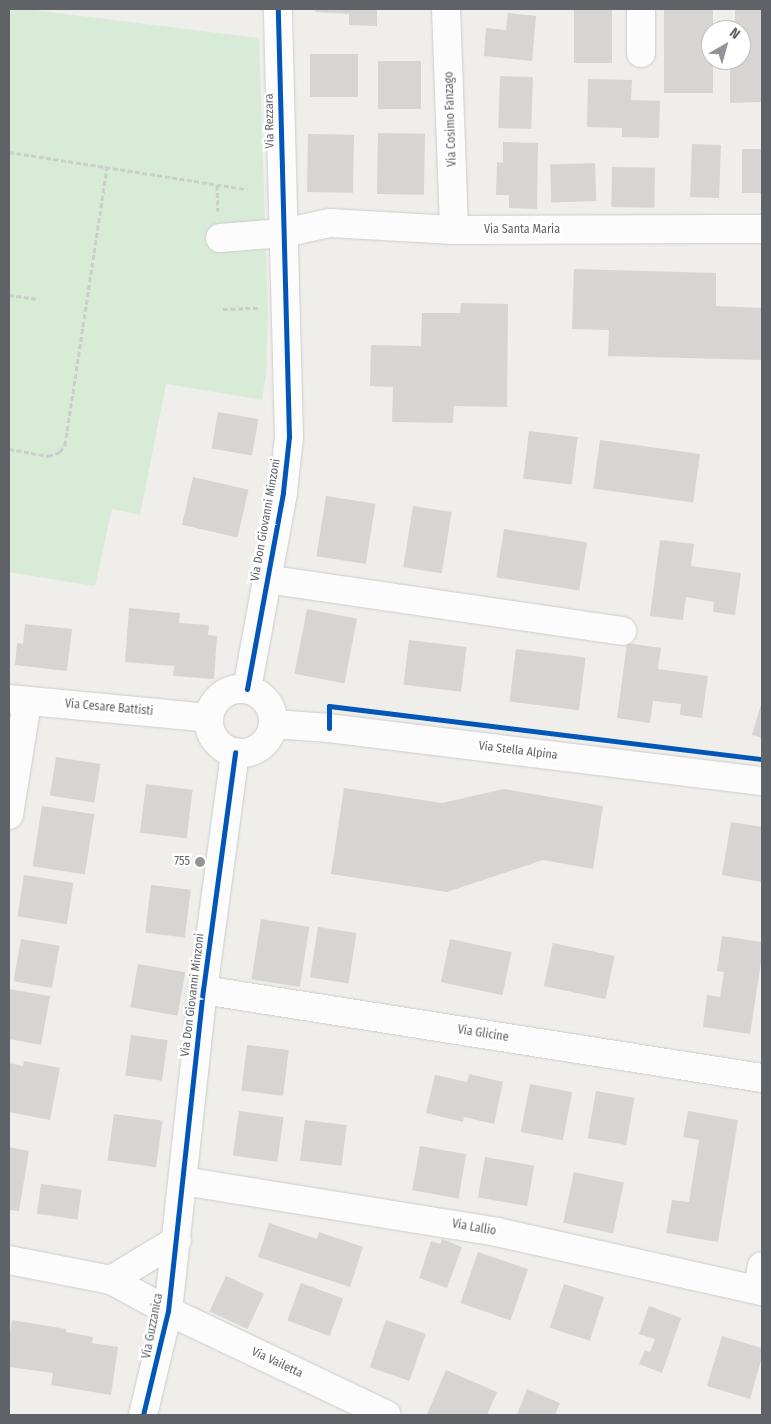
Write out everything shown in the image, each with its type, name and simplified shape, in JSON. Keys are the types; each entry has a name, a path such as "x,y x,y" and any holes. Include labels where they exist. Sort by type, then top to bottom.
{"street":[{"name":"Via Rezzara","path":"278,9 282,233"},
{"name":"Via Cosimo Fanzago","path":"446,9 454,230"},
{"path":"641,9 641,53"},
{"name":"Via Santa Maria","path":"220,238 282,233 330,222 454,230 762,229"},
{"name":"Via Don Giovanni Minzoni","path":"247,689 283,492 289,437 282,233"},
{"path":"266,579 622,630"},
{"path":"235,689 247,689 259,694 267,702 272,712 273,724 265,742 257,749 235,752 222,747 214,739 209,718 216,700 225,693 235,689"},
{"path":"9,815 18,700"},
{"name":"Via Cesare Battisti","path":"18,700 209,718"},
{"name":"Via Stella Alpina","path":"273,724 329,728 762,780"},
{"name":"Via Don Giovanni Minzoni","path":"177,1240 203,990 235,752"},
{"name":"Via Glicine","path":"203,990 762,1078"},
{"name":"Via Lallio","path":"183,1181 497,1232 761,1283"},
{"path":"111,1280 177,1240"},
{"name":"Via Guzzanica","path":"143,1415 168,1311 177,1240"},
{"name":"Via Vailetta","path":"9,1260 111,1280 168,1311 386,1415"}],"path":[{"path":"9,152 246,189"},
{"path":"9,449 48,456 60,452 65,445 106,168"},
{"path":"217,185 218,211"},
{"path":"9,295 36,299"},
{"path":"223,308 267,308"}],"green space":[{"path":"9,9 25,9 259,38 268,313 266,375 262,400 166,384 140,515 112,509 95,586 9,572"}],"building":[{"path":"316,9 377,9 377,26 349,25 349,14 315,12"},
{"path":"574,9 612,9 612,63 574,63"},
{"path":"664,9 713,9 713,20 701,20 701,70 713,70 713,93 664,93"},
{"path":"735,9 762,9 762,102 730,103 730,70 751,70 751,20 735,20"},
{"path":"508,13 536,16 532,61 484,56 486,28 506,30"},
{"path":"310,54 358,54 358,97 310,97"},
{"path":"378,61 421,61 421,109 378,109"},
{"path":"500,76 533,77 531,129 498,128"},
{"path":"588,79 632,80 631,100 660,101 659,138 622,137 622,128 587,127"},
{"path":"378,133 425,134 424,195 377,194"},
{"path":"308,134 354,135 353,193 307,192"},
{"path":"503,142 538,143 537,209 509,208 509,195 496,195 497,162 503,163"},
{"path":"692,144 721,145 719,198 690,197"},
{"path":"742,149 762,149 762,193 742,193"},
{"path":"595,163 596,201 551,203 550,165"},
{"path":"612,167 655,168 654,208 611,207"},
{"path":"574,269 716,273 716,306 762,308 762,360 608,356 609,330 572,329"},
{"path":"461,303 508,304 507,407 454,406 453,423 392,422 393,387 370,386 371,345 421,346 422,313 460,313"},
{"path":"218,412 258,419 252,456 212,448"},
{"path":"529,431 578,437 572,485 523,479"},
{"path":"600,440 700,454 693,503 593,489"},
{"path":"193,477 249,490 238,538 182,525"},
{"path":"326,496 375,504 366,564 316,556"},
{"path":"413,506 452,512 442,573 403,567"},
{"path":"504,529 587,542 579,591 496,577"},
{"path":"660,540 694,544 691,566 741,573 735,615 713,612 714,602 686,597 683,620 650,616"},
{"path":"129,608 180,613 179,623 209,625 208,635 217,636 214,679 173,676 174,666 125,662"},
{"path":"307,609 357,619 344,684 294,674"},
{"path":"25,624 72,629 67,671 15,665 17,643 23,644"},
{"path":"409,640 467,647 461,692 404,685"},
{"path":"627,643 661,648 658,669 708,676 702,718 680,715 681,704 653,701 650,723 617,718"},
{"path":"516,649 585,658 579,710 510,702"},
{"path":"762,701 762,738 752,735"},
{"path":"56,757 100,764 94,803 50,796"},
{"path":"146,784 193,790 187,838 140,833"},
{"path":"344,788 442,803 504,789 603,806 593,869 543,860 447,892 331,874"},
{"path":"42,806 94,814 85,875 32,866"},
{"path":"731,822 762,827 762,882 722,875"},
{"path":"24,875 73,883 67,924 17,916"},
{"path":"151,885 191,890 185,938 145,933"},
{"path":"261,919 309,927 300,987 251,979"},
{"path":"318,927 357,933 349,983 310,977"},
{"path":"722,936 762,942 762,956 750,1034 703,1027 707,995 720,997 724,972 717,971"},
{"path":"21,939 59,946 52,988 14,981"},
{"path":"450,939 512,952 502,995 441,982"},
{"path":"553,943 615,956 605,999 544,986"},
{"path":"138,964 185,972 178,1016 130,1007"},
{"path":"9,989 50,996 41,1045 9,1039"},
{"path":"131,1035 168,1040 162,1081 125,1076"},
{"path":"247,1045 289,1050 283,1096 241,1091"},
{"path":"24,1061 60,1068 50,1120 9,1112 9,1063 23,1066"},
{"path":"469,1074 503,1082 494,1124 464,1117 463,1122 426,1113 435,1075 467,1082"},
{"path":"530,1084 572,1092 563,1140 521,1132"},
{"path":"596,1091 634,1098 626,1145 588,1138"},
{"path":"239,1111 284,1117 277,1162 233,1156"},
{"path":"688,1111 738,1120 718,1242 666,1233 672,1200 689,1202 699,1140 683,1137"},
{"path":"114,1114 163,1121 156,1167 107,1161"},
{"path":"305,1120 347,1125 342,1166 300,1161"},
{"path":"420,1146 466,1154 458,1198 412,1190"},
{"path":"9,1147 29,1151 19,1211 9,1210"},
{"path":"485,1157 534,1166 527,1206 478,1197"},
{"path":"574,1172 624,1183 613,1233 563,1223"},
{"path":"41,1184 82,1190 77,1219 37,1214"},
{"path":"269,1223 317,1239 319,1232 363,1247 350,1287 258,1257"},
{"path":"442,1239 462,1247 447,1288 419,1278 431,1241 440,1244"},
{"path":"478,1252 528,1269 511,1320 460,1303"},
{"path":"226,1276 264,1294 248,1329 210,1311"},
{"path":"301,1283 343,1298 330,1336 287,1321"},
{"path":"564,1284 604,1297 590,1341 550,1328"},
{"path":"649,1306 681,1318 662,1373 639,1364 645,1350 650,1352 655,1339 639,1334"},
{"path":"12,1320 66,1329 66,1332 93,1337 92,1343 118,1347 111,1395 51,1385 53,1373 9,1367 9,1339"},
{"path":"386,1320 426,1334 409,1381 370,1367"},
{"path":"722,1336 762,1348 762,1357 750,1399 707,1386"},
{"path":"446,1370 497,1392 487,1415 427,1414"},
{"path":"527,1389 560,1403 555,1415 517,1415"}],"cycle path":[{"path":"247,689 283,492 289,437 278,9"},
{"path":"329,728 329,706 762,759"},
{"path":"143,1415 168,1311 203,990 235,752"}],"place":[{"name":"755","path":"200,862"}]}
